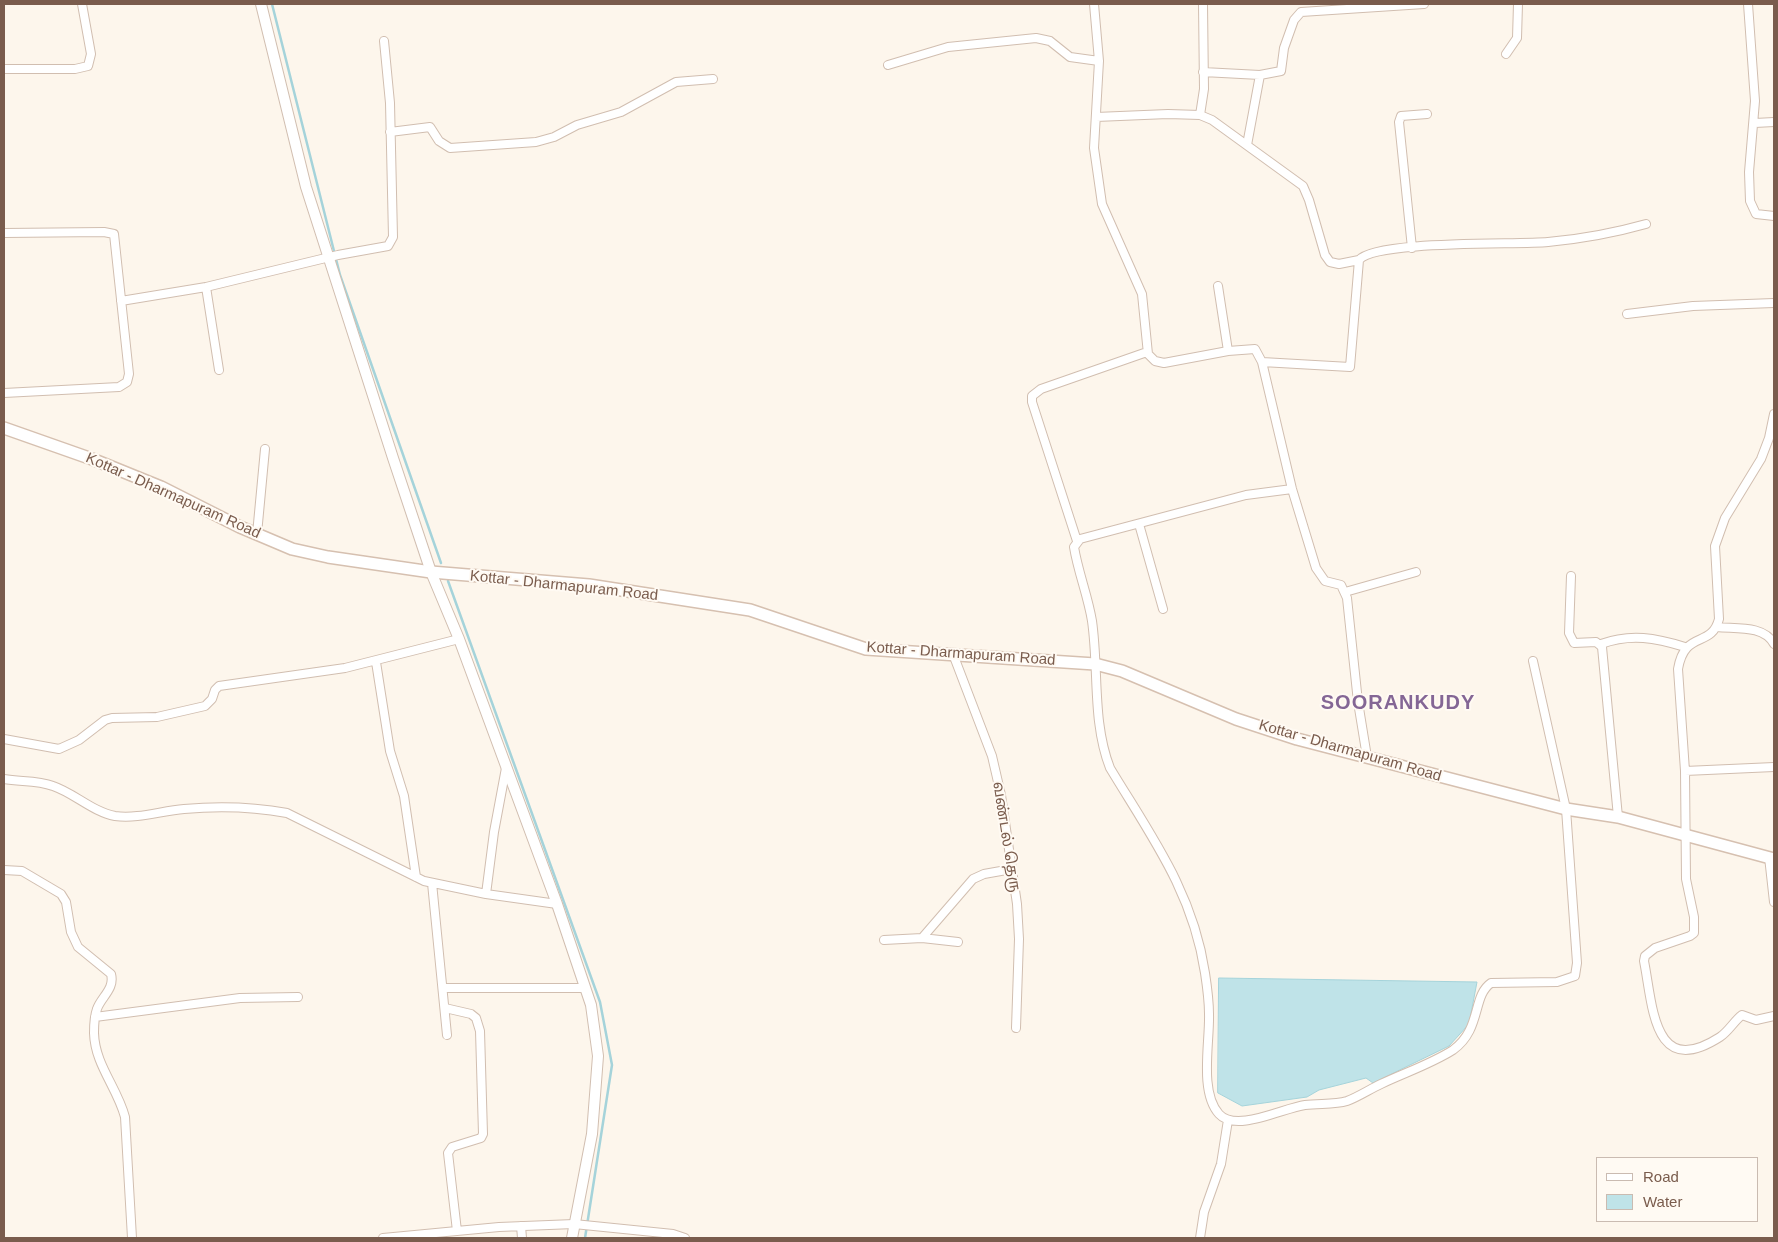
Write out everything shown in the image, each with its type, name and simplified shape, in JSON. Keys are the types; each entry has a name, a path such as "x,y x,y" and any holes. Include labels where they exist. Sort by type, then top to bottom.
{"main road":[{"name":"Kottar - Dharmapuram Road","path":"4,428 92,458 161,487 292,549 328,557 431,572 589,585 750,610 866,649 1095,664 1122,671 1236,719 1297,739 1566,809 1618,817 1686,837 1772,858"}],"street":[{"path":"4,69 75,69 88,66 91,54 82,4"},
{"path":"261,4 306,187 332,256 431,572 459,639 557,904 591,1006 598,1056 592,1134 581,1225 572,1238"},
{"path":"1094,4 1099,61 1094,148 1102,204 1142,294 1148,352 1155,361 1164,363 1228,351 1255,349 1262,362 1292,489 1320,575 1325,581 1341,585 1345,592 1358,702 1367,757"},
{"path":"1200,115 1204,89 1203,4"},
{"path":"1204,72 1260,75 1281,70 1284,48 1294,20 1301,12 1424,4"},
{"path":"1506,54 1517,38 1518,4"},
{"path":"1748,4 1755,123 1749,172 1750,201 1756,214 1774,216"},
{"path":"888,65 948,47 1036,38 1050,41 1070,57 1099,61"},
{"path":"121,301 206,287 332,256 386,247 392,241 390,132 384,42"},
{"path":"1247,145 1260,75"},
{"path":"390,132 430,127 440,141 450,148 536,142 554,137 577,125 621,112 676,82 713,78"},
{"path":"1096,117 1168,114 1200,115 1212,120 1296,179 1306,190 1325,255 1330,262 1339,264 1359,260 1371,253 1498,242 1546,242 1616,232 1646,224"},
{"path":"1412,248 1398,122 1401,116 1428,114"},
{"path":"1755,123 1774,122"},
{"path":"4,233 104,232 114,234 128,374 127,382 124,385 76,390 4,393"},
{"path":"1262,362 1350,367 1359,260"},
{"path":"1218,286 1228,351"},
{"path":"206,287 219,370"},
{"path":"1626,314 1693,306 1774,303"},
{"path":"1148,352 1041,389 1032,396 1032,402 1077,541 1074,549 1092,620 1100,732 1106,757 1114,775 1161,849 1188,905 1205,971 1208,1004 1207,1081 1210,1097 1220,1116 1228,1120 1246,1121 1305,1105 1347,1100 1436,1059 1460,1044 1473,1026 1483,992 1491,983 1557,982 1575,976 1577,964 1566,809 1533,661"},
{"path":"1774,414 1769,438 1761,459 1725,518 1715,546 1720,619 1717,627 1710,635 1685,647 1680,655 1677,685 1685,771 1686,879 1695,927 1690,936 1655,948 1644,956 1655,1023 1664,1040 1673,1048 1688,1051 1722,1036 1742,1015 1756,1020 1774,1016"},
{"path":"257,534 265,448"},
{"path":"1077,541 1246,495 1292,489"},
{"path":"1139,524 1163,609"},
{"path":"1345,592 1416,572"},
{"path":"1571,576 1569,633 1574,643 1596,642 1601,644 1614,640 1655,637 1685,647"},
{"path":"1717,627 1761,631 1768,635 1774,644"},
{"path":"4,739 59,749 79,740 105,720 112,718 157,717 205,706 212,699 215,690 219,686 376,662 401,653 459,639"},
{"path":"1601,644 1618,817"},
{"name":"வண்டல் தெரு","path":"953,654 992,756 1001,795 1012,869 1019,939 1016,1028"},
{"path":"376,662 390,751 404,796 416,877"},
{"path":"1685,771 1774,767"},
{"path":"486,894 494,832 506,768"},
{"path":"4,779 52,785 102,812 115,816 136,816 184,809 238,808 266,809 287,813 416,877 432,883 486,894 557,904"},
{"path":"1772,858 1774,902"},
{"path":"922,938 972,879 984,874 1012,869"},
{"path":"4,870 22,871 64,897 71,932 78,947 111,974 111,985 97,1008 94,1034 96,1050 102,1068 125,1116 132,1238"},
{"path":"432,883 444,988 447,1035"},
{"path":"884,940 922,938 958,942"},
{"path":"444,988 585,988"},
{"path":"95,1016 240,998 298,997"},
{"path":"445,1008 471,1014 476,1018 480,1032 483,1134 481,1138 452,1147 448,1153 457,1231"},
{"path":"1200,1238 1204,1212 1221,1164 1228,1120"},
{"path":"383,1238 521,1226 581,1225 672,1234 685,1238"},
{"path":"521,1226 522,1238"}],"water":[{"path":"1219,978 1477,982 1469,1024 1449,1046 1373,1083 1366,1078 1319,1090 1307,1097 1242,1106 1218,1093"}],"waterway":[{"path":"272,4 340,275 441,563"},
{"path":"448,581 600,1002 612,1065 585,1238"}],"district":[{"name":"SOORANKUDY","path":"1398,703"}]}
